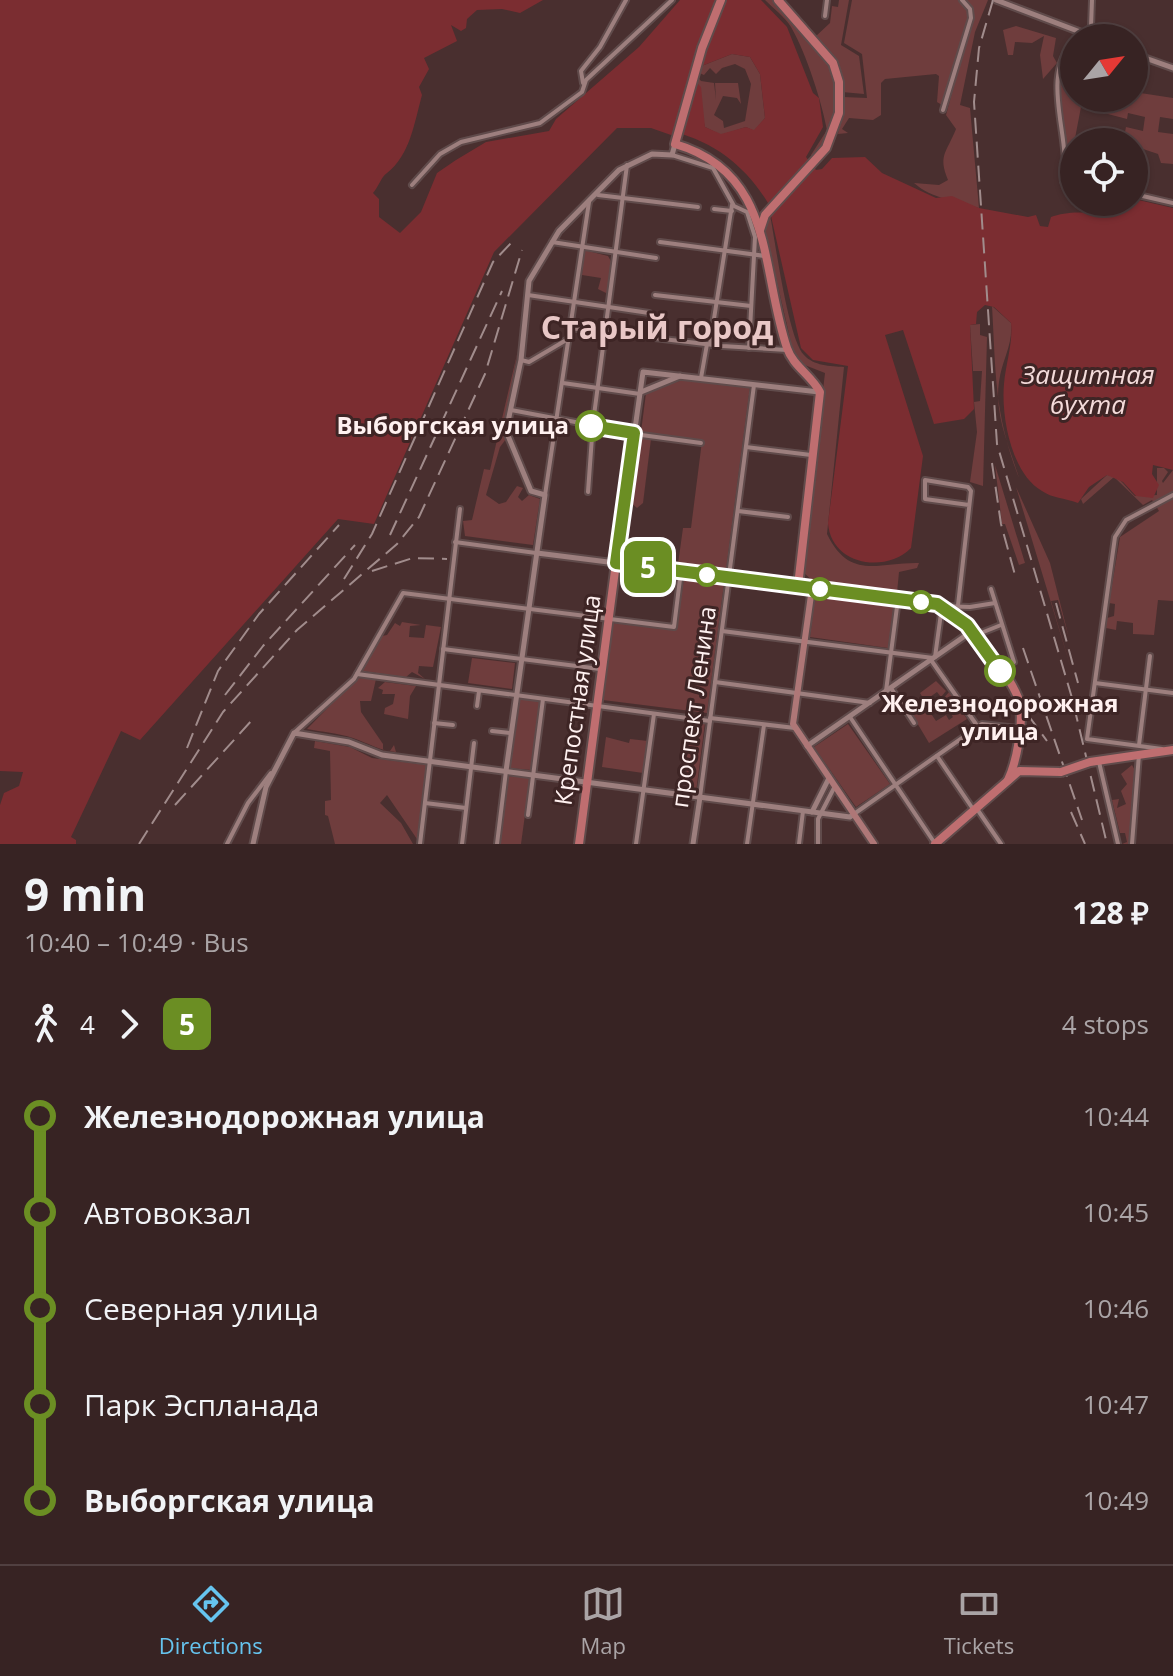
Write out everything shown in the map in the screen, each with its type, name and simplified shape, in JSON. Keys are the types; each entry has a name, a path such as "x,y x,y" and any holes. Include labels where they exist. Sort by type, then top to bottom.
{"main road":[{"path":"721,0 698,60 676,140 709,156 725,168 760,230 787,350 820,392 798,586"},
{"path":"760,230 766,213 814,161 836,129 838,76 828,55 778,0"},
{"path":"750,213 766,213"},
{"path":"616,563 898,599 958,610 1018,699 1015,753 1008,780"},
{"name":"Крепостная улица","path":"579,844 616,563"},
{"path":"812,588 795,728 874,844"},
{"path":"934,843 1008,780 1029,769 1061,772 1136,751 1169,750"},
{"path":"1015,753 1029,769"}],"street":[{"path":"412,185 446,151 465,141 537,125 582,92 581,71 600,47 626,0"},
{"path":"584,85 672,0"},
{"path":"825,16 827,0"},
{"path":"943,110 971,18 969,7 962,0"},
{"path":"1091,24 1092,0"},
{"path":"999,1 1060,24"},
{"path":"1148,59 1173,68"},
{"path":"1060,80 1060,104"},
{"path":"672,155 676,140"},
{"path":"545,495 531,491 506,431 521,360 529,281 567,221 627,165 652,154 672,155 717,171 731,201 733,211 701,378"},
{"path":"588,492 593,426 627,165"},
{"path":"598,195 698,207"},
{"path":"1148,197 1173,203"},
{"path":"731,201 750,213 755,237 749,348"},
{"path":"497,844 589,202"},
{"path":"714,209 750,213"},
{"path":"552,242 656,258"},
{"path":"660,242 768,257"},
{"path":"526,294 649,313"},
{"path":"655,295 751,306"},
{"path":"570,328 787,350"},
{"path":"521,360 529,362 569,339"},
{"name":"Крепостная улица","path":"616,563 643,372 681,376"},
{"path":"562,383 640,393 681,376 820,392"},
{"name":"проспект Ленина","path":"693,844 754,385"},
{"path":"511,410 556,421 701,443"},
{"path":"746,447 814,456"},
{"path":"969,505 928,500 923,493 925,480 968,487 969,505 958,610 995,603"},
{"path":"1136,751 1087,739 1105,593 1119,527 1173,495"},
{"path":"420,844 460,509"},
{"path":"738,511 788,517"},
{"path":"455,542 616,563"},
{"path":"227,844 294,733 357,674 403,593 674,627 681,571"},
{"path":"991,589 1014,662"},
{"path":"898,599 888,688 914,723"},
{"path":"942,606 932,658 978,725"},
{"path":"807,746 932,658 974,633 1001,625"},
{"path":"722,631 932,658"},
{"path":"443,649 602,670"},
{"path":"1132,844 1140,772 1136,751 1150,656"},
{"path":"357,674 654,714 795,728"},
{"path":"715,682 870,703"},
{"path":"1095,683 1173,693"},
{"path":"477,706 479,691"},
{"path":"528,815 543,699"},
{"path":"858,700 859,711"},
{"path":"636,844 654,714"},
{"path":"850,717 934,843"},
{"path":"434,723 453,725"},
{"path":"747,844 764,725"},
{"path":"294,733 349,742 382,755 803,811 854,814 978,725 1018,728"},
{"path":"492,731 511,733"},
{"path":"462,844 474,743"},
{"path":"937,756 1001,844"},
{"path":"1095,761 1118,844"},
{"path":"253,844 271,773"},
{"path":"812,812 829,778"},
{"path":"818,844 821,813 835,786"},
{"path":"254,795 259,794 262,799"},
{"path":"425,803 466,808"},
{"path":"799,844 803,811"}],"shaded area":[{"path":"765,0 774,0 807,36 831,72 837,92 837,112 829,134 813,157 811,155 827,130 818,93 791,27"},
{"path":"839,0 849,0 841,45 859,56 864,94 842,92 837,64 815,37 830,23 832,6 838,7"},
{"path":"852,0 960,0 969,8 970,17 942,105 937,102 939,76 936,74 885,79 881,83 881,115 873,120 849,118 842,129 848,133 838,134 843,97 867,98 862,54 844,43"},
{"path":"963,0 988,0 975,32 960,105 970,108 979,208 937,196 914,183 939,185 948,180 944,159 956,129 946,115 973,16"},
{"path":"1016,26 1056,38 1053,56 1057,63 1043,79 1040,55 1044,36 1032,43 1015,42 1013,55 1008,55 1003,30"},
{"path":"732,54 750,57 760,74 765,118 754,131 746,127 721,135 705,127 694,81 696,75 701,81 714,83 716,100 715,83 738,83 741,104 737,98 723,96 714,115 723,121 724,128 745,121 751,84 745,69 735,64 722,68 716,74 710,68 704,75 697,72 699,67"},
{"path":"1148,94 1173,98 1173,119 1160,117 1158,132 1173,134 1173,164 1161,163 1158,154 1148,151 1148,128 1143,128 1145,117 1128,113 1127,119 1100,112 1148,112"},
{"path":"1060,112 1080,112 1077,128 1062,128"},
{"path":"770,215 788,310 798,345 812,361 844,367 827,534 836,549 855,564 919,563 917,568 899,572 897,593 814,582 802,571 825,373 802,364 793,351 764,226"},
{"path":"584,250 608,256 612,263 608,294 598,289 601,278 582,275"},
{"path":"992,306 1011,323 998,397 996,373"},
{"path":"980,324 980,335 987,337 983,486 970,482 977,432 974,402 980,401 982,371 973,371 970,325"},
{"path":"518,350 503,431 506,439 500,447 486,495 499,504 506,502 517,486 523,488 518,497 522,501 529,495 540,499 533,545 465,536 463,521 472,520 484,469 490,470"},
{"path":"685,379 750,387 726,570 678,564 683,528 691,528 702,441 641,432 646,393"},
{"path":"651,439 643,503 637,508 629,501 637,440"},
{"path":"995,465 1025,563 1019,565 1005,524 1002,524"},
{"path":"1157,468 1168,472 1163,483 1173,470 1173,494 1155,504 1152,500 1143,505 1114,477 1135,496 1157,495"},
{"path":"1107,475 1114,477 1083,504 1081,499"},
{"path":"1016,487 1050,563 1069,638 1058,600 1051,601 1072,672"},
{"path":"1173,497 1173,601 1158,600 1154,635 1133,634 1133,623 1117,621 1116,630 1106,628 1107,618 1114,616 1115,604 1109,603 1120,537 1159,511 1156,506"},
{"path":"684,579 724,584 707,713 603,700 613,623 676,630"},
{"path":"815,596 894,606 888,648 810,637"},
{"path":"402,622 421,625 410,626 409,637 424,638 426,625 441,627 433,667 419,666 418,673 425,679 412,672 406,677 362,671 382,636 387,635 395,623 400,626"},
{"path":"472,658 515,663 512,689 468,683"},
{"path":"357,678 376,679 371,701 360,701 361,712 383,744 383,750 347,736 307,729"},
{"path":"936,681 946,691 941,697 937,692 923,702 936,721 946,715 949,720 953,717 948,709 955,703 948,706 943,699 949,692 967,719 929,743 910,711 923,698 920,693"},
{"path":"385,682 416,686 410,696 408,719 384,714 385,708 393,704 395,694 382,694 383,690 378,688"},
{"path":"518,698 540,701 531,770 509,768"},
{"path":"692,722 705,723 696,792 686,790 687,758 680,757 681,749 688,747"},
{"path":"848,724 890,784 856,807 814,747"},
{"path":"606,737 629,743 630,739 648,741 643,773 602,767"},
{"path":"315,741 350,747 372,758 427,765 417,839 387,795 380,803 401,823 413,844 335,844 328,816 325,815 325,801 331,800 330,751 314,748"},
{"path":"1132,765 1137,774 1130,844 1122,844 1127,842 1125,833 1120,833 1112,800 1119,799 1117,808 1126,804 1121,791 1127,784 1121,774"},
{"path":"508,776 530,778 521,844 499,844"}],"water":[{"name":"Защитная бухта","path":"0,0 543,0 520,13 502,9 477,10 467,19 466,28 461,31 451,25 457,41 424,58 429,69 419,87 422,95 410,138 395,166 373,193 379,199 379,217 400,233 421,212 437,173 486,142 549,131 556,119 639,47 680,0 761,0 787,27 813,93 819,98 823,127 806,157 816,170 822,169 832,158 865,157 882,173 936,198 952,196 979,208 1028,217 1036,215 1040,226 1048,227 1051,217 1060,215 1148,216 1148,202 1173,208 1173,470 1153,465 1152,474 1159,485 1153,498 1136,496 1123,482 1107,475 1089,487 1078,503 1050,495 1031,483 1010,443 1004,412 1011,323 994,307 985,305 977,312 976,324 970,325 974,409 964,419 934,424 903,330 885,335 923,456 911,548 900,556 874,563 849,556 831,537 828,523 848,366 813,360 801,348 768,203 740,168 704,143 675,132 671,135 651,128 617,128 494,252 374,524 338,519 140,740 121,731 71,837 76,844 0,844 0,805 4,793 19,786 23,772 0,771","holes":["732,54 750,57 760,74 765,118 754,130 746,127 721,134 705,127 701,87 695,81 699,67"]}],"railway":[{"path":"993,0 979,48 974,102 997,444 1072,698 1107,844"},
{"path":"344,579 372,534 493,262 513,241"},
{"path":"139,844 223,712 297,630 397,544 419,517 485,374 522,250"},
{"path":"390,535 502,291"},
{"path":"992,463 1001,524 1015,575"},
{"path":"187,748 218,671 259,614 339,525"},
{"path":"225,695 263,646 355,545"},
{"path":"372,571 413,558 447,559"},
{"path":"1056,603 1078,683"},
{"path":"1023,648 1082,820"},
{"path":"1028,715 1047,741"},
{"path":"175,805 253,719"},
{"path":"1071,812 1085,844"}],"bus line":[{"name":"5","path":"591,426 634,433 616,563 937,604 952,611 967,625 1000,671"}],"place":[{"name":"Выборгская улица","path":"591,426"},
{"name":"Железнодорожная улица","path":"1000,671"}],"district":[{"name":"Старый город","path":"657,328"}]}
